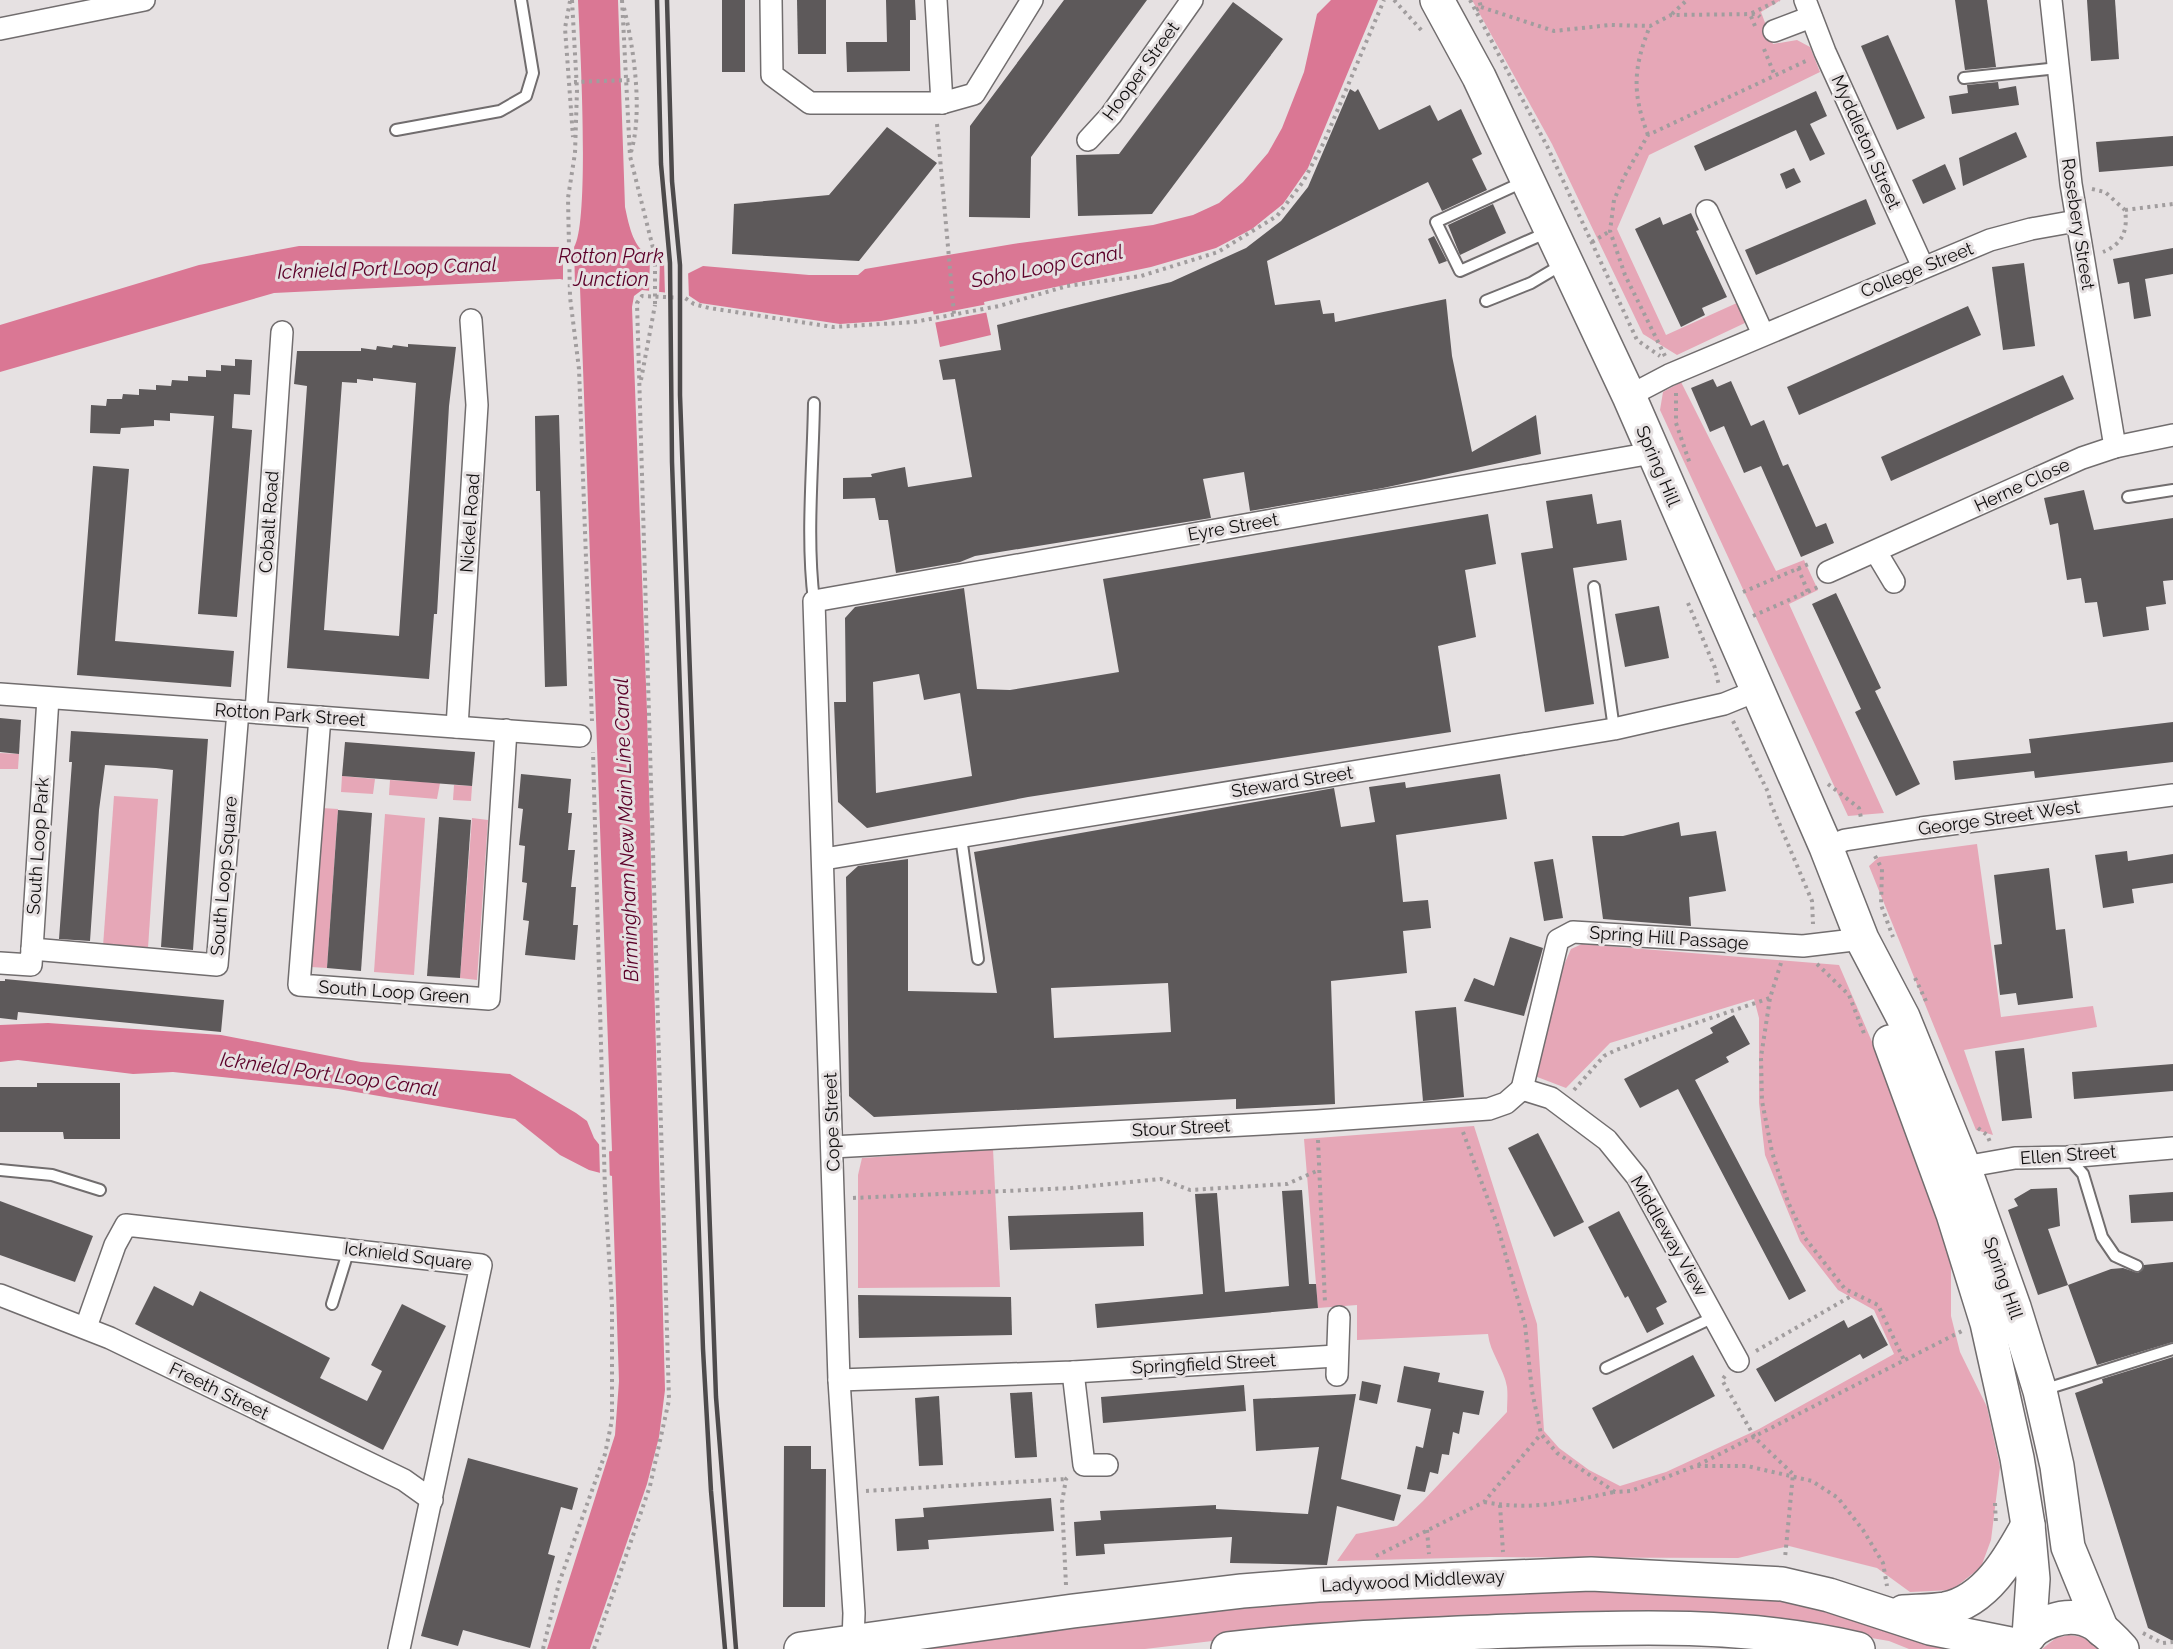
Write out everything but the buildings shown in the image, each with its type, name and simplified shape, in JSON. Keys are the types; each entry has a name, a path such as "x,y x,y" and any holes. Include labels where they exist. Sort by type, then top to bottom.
{"main road":[{"name":"Spring Hill","path":"1437,0 1479,77 1629,396 1711,610 1756,691 1826,847 1862,939 1903,1017 1964,1167 2014,1307 2040,1391 2057,1466 2068,1547 2122,1640"},
{"name":"Spring Hill","path":"1862,939 1886,1032 1953,1214 1987,1323 2017,1458 2028,1525 2033,1579 2023,1644"},
{"path":"1884,1605 1946,1608 1962,1603 1982,1590 2012,1554 2028,1525"},
{"name":"Ladywood Middleway","path":"801,1649 851,1645 1073,1611 1242,1591 1505,1576 1603,1574 1782,1584 1884,1605 1930,1629 2023,1644"},
{"path":"2023,1644 2039,1626 2064,1618 2082,1619 2122,1640"},
{"path":"1228,1649 1294,1641 1554,1639 1746,1630 1858,1649"}],"street":[{"path":"0,29 144,0"},
{"path":"771,0 772,75 810,103 939,103 974,94 1032,0"},
{"path":"936,0 939,103"},
{"name":"Hooper Street","path":"1088,140 1111,115 1192,0"},
{"name":"Rosebery Street","path":"2051,0 2070,184 2115,447"},
{"name":"Myddleton Street","path":"1774,31 1808,8 1825,52 1923,267"},
{"path":"1707,210 1763,334"},
{"name":"College Street","path":"1629,396 1763,334 1990,240 2031,229 2076,221"},
{"name":"Nickel Road","path":"457,727 477,405 471,320"},
{"name":"Cobalt Road","path":"247,712 282,332"},
{"name":"Herne Close","path":"1828,572 2082,458 2115,447 2173,435"},
{"name":"Eyre Street","path":"814,602 1652,453"},
{"path":"1876,552 1894,582"},
{"name":"Cope Street","path":"814,602 839,1380 846,1493 851,1645"},
{"name":"Steward Street","path":"824,859 1614,729 1724,704 1756,691"},
{"name":"Rotton Park Street","path":"0,694 506,730 588,738"},
{"name":"South Loop Park","path":"32,949 48,698"},
{"name":"South Loop Square","path":"32,949 217,965 247,712"},
{"name":"South Loop Green","path":"320,717 299,985 489,999 506,730"},
{"name":"George Street West","path":"1826,847 1845,840 1921,828 2173,795"},
{"name":"Spring Hill Passage","path":"1522,1089 1558,940 1573,932 1813,947 1862,939"},
{"path":"0,963 31,965 32,949"},
{"name":"Stour Street","path":"832,1147 1456,1112 1489,1109 1506,1103 1522,1089"},
{"name":"Middleway View","path":"1522,1089 1551,1098 1607,1140 1637,1177 1738,1361"},
{"name":"Ellen Street","path":"1964,1167 2015,1158 2067,1157 2173,1148"},
{"name":"Icknield Square","path":"86,1327 115,1245 126,1225 481,1265 399,1649"},
{"name":"Freeth Street","path":"0,1295 86,1327 404,1480 432,1500"},
{"name":"Springfield Street","path":"839,1380 1336,1366 1339,1317"},
{"path":"1073,1372 1084,1465 1107,1465"}],"lane":[{"path":"396,130 500,111 526,96 533,73 521,0"},
{"path":"1964,78 2058,68"},
{"path":"1528,179 1436,222 1460,271 1551,230"},
{"path":"1486,301 1531,283 1566,262"},
{"path":"814,403 809,558 814,602"},
{"path":"2128,497 2173,490"},
{"path":"1594,587 1614,729"},
{"path":"961,837 978,959"},
{"path":"2067,1157 2083,1174 2102,1237 2115,1256 2137,1266"},
{"path":"0,1170 52,1175 100,1190"},
{"path":"332,1304 349,1249"},
{"path":"1606,1368 1714,1317"},
{"path":"2040,1391 2173,1349"}],"path":[{"path":"571,0 565,28 575,153"},
{"path":"543,1649 559,1583 605,1454 612,1420 612,1305 605,1191 588,738 579,369 570,297 568,212 575,153 577,90 571,0"},
{"path":"622,0 630,33 633,78 635,138 630,156"},
{"path":"622,0 630,156 655,256 655,305 640,386"},
{"path":"594,1649 650,1486 669,1400 640,386 635,314 637,303 642,296 685,297 694,304 709,308 833,327 914,322 999,306 1066,286 1141,276 1218,252 1277,216 1303,182 1324,142 1384,0"},
{"path":"1470,0 1476,10 1481,7 1554,31 1610,25 1650,26 1671,15 1687,0"},
{"path":"1479,0 1481,7"},
{"path":"1395,1 1425,34"},
{"path":"1671,15 1757,14 1774,31"},
{"path":"1648,135 1638,109 1635,83 1638,54 1650,26"},
{"path":"1673,374 1625,275 1610,231 1614,200 1648,135 1825,52"},
{"path":"568,81 633,78"},
{"path":"939,103 954,314"},
{"path":"2070,184 2105,192 2126,210 2127,224 2123,237 2112,249 2083,262"},
{"path":"2126,210 2173,204"},
{"path":"1822,558 1832,581 1808,592 1711,610 1822,558"},
{"path":"1798,568 1808,592"},
{"path":"1711,610 1715,668 1724,704 1768,792 1770,804 1812,902 1813,947 1817,963 1849,995 1866,1039"},
{"path":"1787,946 1770,998 1761,1058 1762,1101 1772,1152 1788,1202 1805,1238 1845,1289 1878,1305 1904,1360"},
{"path":"1561,1105 1604,1056 1770,998"},
{"path":"1456,1112 1497,1224 1525,1325 1532,1391 1541,1434 1557,1453 1615,1492"},
{"path":"1317,1121 1326,1319 1339,1317"},
{"path":"834,1199 1071,1188 1161,1179 1190,1190 1287,1184 1319,1170"},
{"path":"1793,1474 1755,1438 1722,1380 1738,1361 1854,1294"},
{"path":"1961,1320 1966,1341"},
{"path":"1484,1502 1518,1508 1631,1491 1695,1466 1755,1438 1963,1331"},
{"path":"1368,1560 1484,1502 1541,1434"},
{"path":"846,1493 1066,1479 1084,1465"},
{"path":"1695,1466 1747,1466 1793,1474 1812,1481 1838,1498 1863,1530 1883,1563 1887,1585 1884,1605"},
{"path":"1782,1584 1793,1474"},
{"path":"1066,1479 1062,1503 1068,1584"},
{"path":"1994,1495 1995,1529"},
{"path":"1500,1505 1505,1576"},
{"path":"2122,1640 2143,1633 2162,1643 2173,1642"}],"shaded area":[{"path":"1472,0 1781,0 1761,12 1773,44 1797,40 1810,47 1820,72 1649,155 1617,229 1666,335 1739,302 1747,322 1677,355 1643,334 1552,144"},
{"path":"1681,382 1776,571 1804,560 1818,590 1789,604 1884,813 1848,816 1660,410 1663,392"},
{"path":"0,753 19,754 18,769 0,769"},
{"path":"342,776 375,779 373,794 341,792"},
{"path":"390,780 440,783 437,799 389,795"},
{"path":"454,785 472,786 471,801 453,800"},
{"path":"114,796 158,799 148,948 103,946"},
{"path":"322,808 338,809 327,968 311,967"},
{"path":"385,814 425,818 414,975 374,972"},
{"path":"472,818 488,820 477,980 460,978"},
{"path":"1977,844 2001,1017 2093,1006 2097,1027 1964,1050 1993,1135 1976,1130 1869,866 1879,857"},
{"path":"1582,944 1839,965 1906,1121 1951,1263 1951,1316 1960,1352 1987,1407 2000,1467 1991,1540 1981,1567 1952,1590 1910,1592 1877,1568 1789,1546 1738,1558 1489,1557 1337,1561 1356,1534 1397,1526 1423,1501 1507,1412 1507,1390 1488,1334 1357,1340 1357,1305 1318,1308 1304,1139 1474,1126 1537,1324 1544,1431 1559,1448 1589,1470 1620,1486 1666,1472 1759,1429 1894,1354 1874,1310 1838,1290 1800,1241 1765,1155 1759,1103 1759,1018 1754,999 1610,1043 1566,1088 1532,1075 1545,1008 1571,949"},
{"path":"993,1149 1000,1287 858,1288 858,1175 862,1158"},
{"path":"1596,1587 1780,1595 1959,1649 1909,1649 1889,1641 1790,1624 1246,1637 1145,1649 883,1649 1321,1595"},
{"path":"2069,1635 2082,1637 2103,1649 2042,1649 2056,1638"}],"water":[{"path":"578,0 618,0 625,207 633,236 643,252 687,274 703,266 809,275 858,275 865,269 1013,244 1153,225 1193,215 1219,203 1243,182 1268,153 1282,128 1304,72 1317,14 1331,0 1378,0 1308,168 1283,204 1252,229 1216,248 1151,267 984,302 991,335 940,347 933,311 881,321 840,324 700,303 688,295 642,290 634,296 632,307 647,712 665,1390 659,1437 647,1484 590,1649 547,1649 615,1435 619,1381 612,1176 589,1170 560,1155 515,1119 338,1089 173,1072 133,1074 18,1060 0,1062 0,1025 48,1023 221,1035 361,1062 510,1074 587,1121 594,1138 605,1152 612,1151 580,287 574,282 560,279 274,293 0,372 0,325 199,265 299,246 574,247 579,231 583,168"}],"pier":[{"path":"574,242 575,286 563,283 563,243"},
{"path":"650,256 660,259 659,295 649,294"},
{"path":"664,261 688,270 689,299 665,295"},
{"path":"988,304 989,312 933,323 931,315"},
{"path":"599,1139 609,1149 610,1184 609,1178 600,1176"}],"railway":[{"path":"657,0 661,164 670,263 672,462 703,1349 711,1491 725,1649"},
{"path":"667,0 672,181 680,265 680,395 716,1397 736,1649"}],"water label":[{"name":"Soho Loop Canal","path":"1047,266"},
{"name":"Icknield Port Loop Canal","path":"387,268"},
{"name":"Rotton Park Junction","path":"611,268"},
{"name":"Birmingham New Main Line Canal","path":"626,830"},
{"name":"Icknield Port Loop Canal","path":"329,1074"}]}
